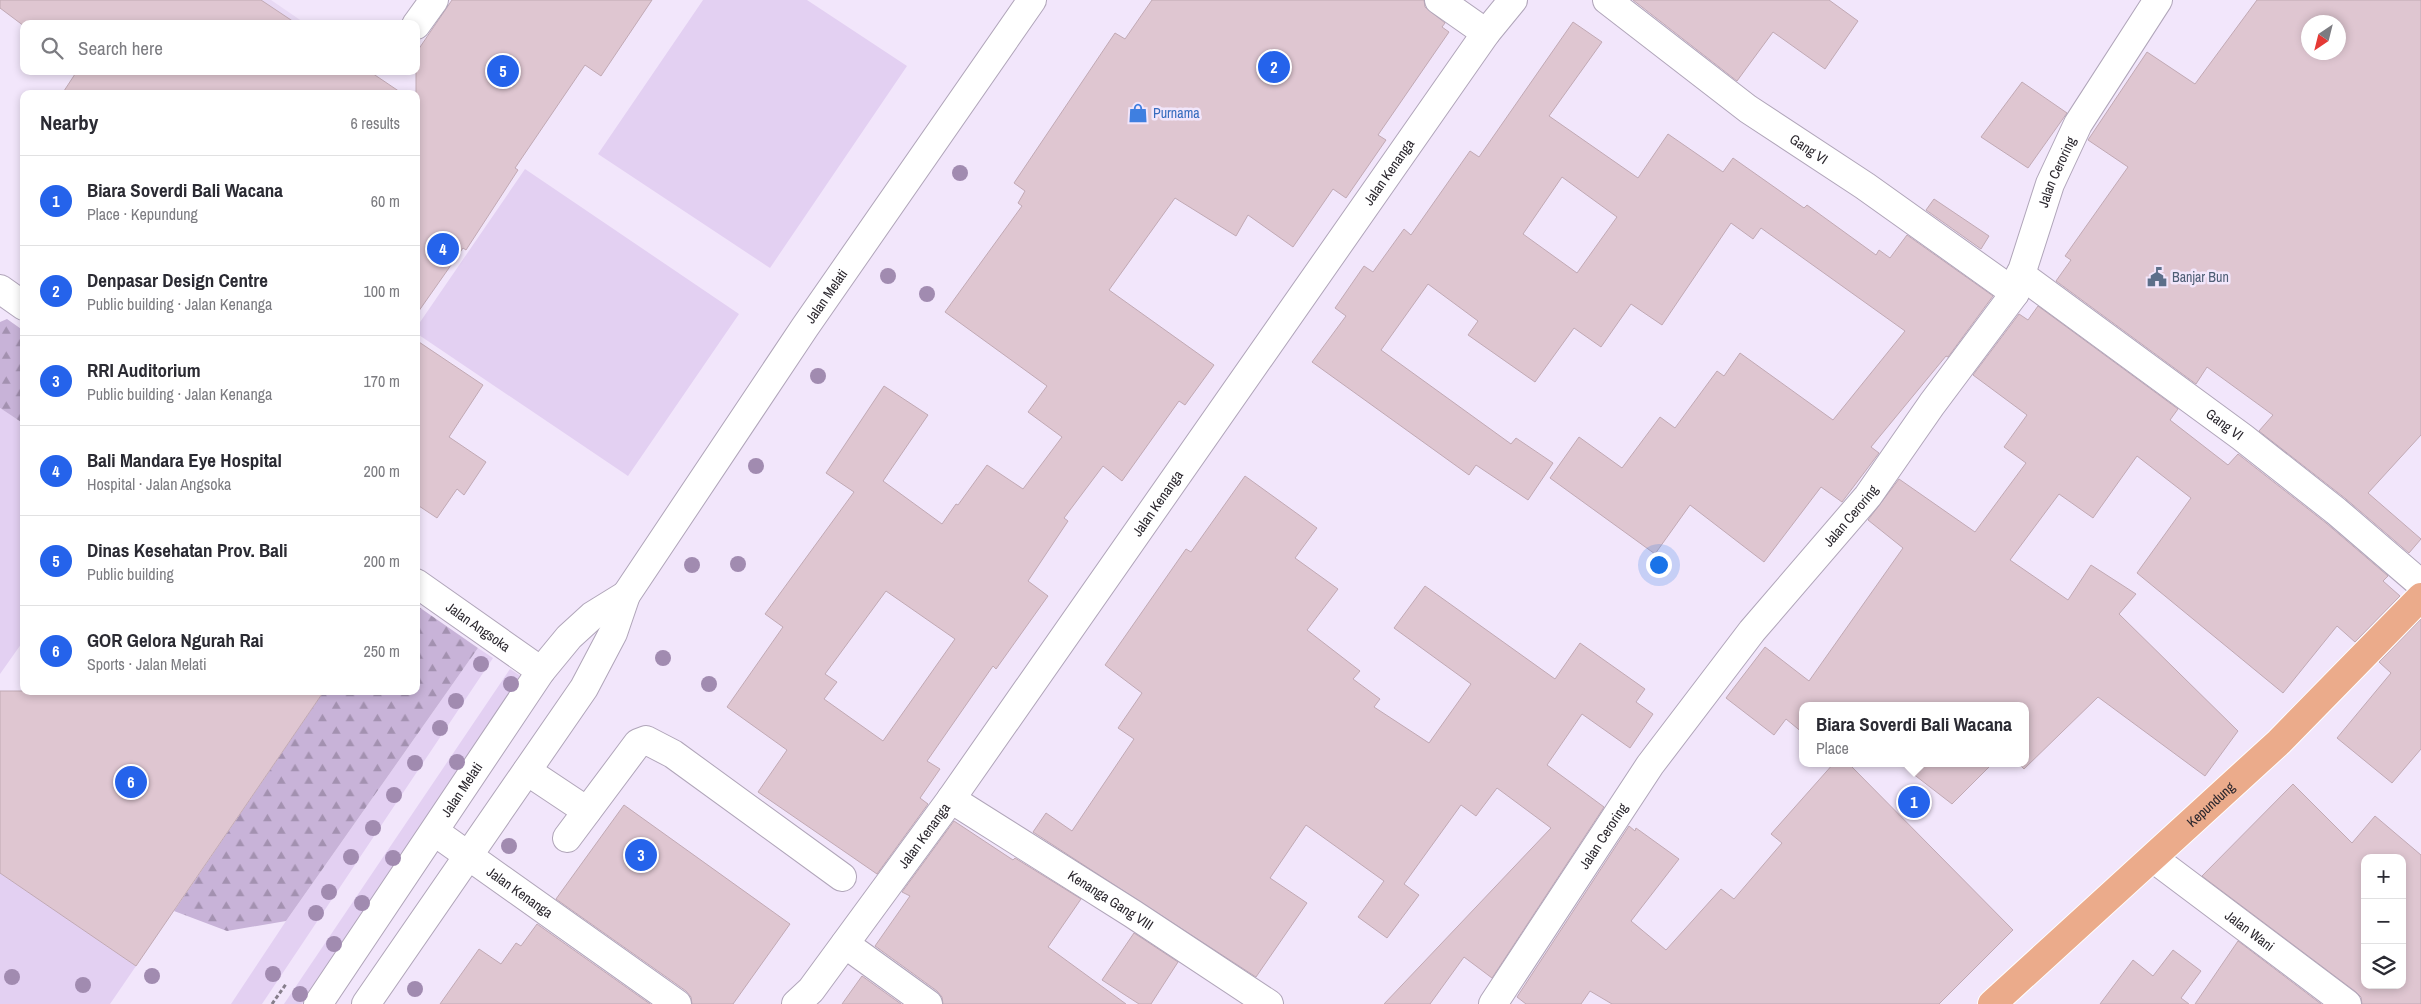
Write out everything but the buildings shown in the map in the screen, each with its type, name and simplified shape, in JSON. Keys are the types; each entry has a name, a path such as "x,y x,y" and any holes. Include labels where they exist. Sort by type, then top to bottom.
{"main road":[{"name":"Kepundung","path":"1992,1004 2279,742 2421,597"}],"street":[{"path":"420,20 434,0"},
{"name":"Jalan Melati","path":"366,1004 584,688 613,633 626,595 805,327 1032,0"},
{"path":"1439,0 1486,33"},
{"name":"Jalan Kenanga","path":"796,1004 811,990 951,799 1486,33 1513,0"},
{"name":"Gang VI","path":"1607,0 1748,109 2018,283 2242,437 2336,511 2421,584"},
{"name":"Jalan Ceroring","path":"1493,1004 1650,765 1752,631 1868,496 2018,283 2050,184 2078,124 2158,0"},
{"path":"0,290 20,303"},
{"name":"Jalan Angsoka","path":"420,586 541,671"},
{"name":"Jalan Melati","path":"318,1004 435,832 541,671 569,637 592,616 626,595"},
{"path":"567,838 638,743 646,740 672,754 842,877"},
{"path":"527,771 587,811"},
{"name":"Kenanga Gang VIII","path":"951,799 1133,914 1268,1004"},
{"name":"Jalan Kenanga","path":"435,832 677,1004"},
{"name":"Jalan Wani","path":"2153,858 2347,1004"},
{"path":"845,944 928,1004"}],"shaded area":[{"path":"241,0 271,0 300,20 228,20"},
{"path":"703,0 807,0 907,66 770,268 598,154"},
{"path":"525,169 739,314 628,476 420,336 420,322"},
{"path":"0,408 20,421 20,646 0,674"},
{"path":"478,648 493,658 262,1004 231,1004 286,921"},
{"path":"510,669 522,677 302,1004 284,1004"},
{"path":"0,873 136,966 110,1004 0,1004"}],"green space":[{"path":"7,319 20,328 20,421 0,408 0,322"},
{"path":"420,608 478,648 286,921 227,931 174,911 321,695 420,695"}],"place":[{"name":"Denpasar Design Centre","path":"1274,67"},
{"name":"Dinas Kesehatan Prov. Bali","path":"503,71"},
{"name":"Purnama","path":"1138,113"},
{"name":"Bali Mandara Eye Hospital","path":"443,249"},
{"name":"Banjar Bun","path":"2157,277"},
{"name":"GOR Gelora Ngurah Rai","path":"131,782"},
{"name":"Biara Soverdi Bali Wacana","path":"1914,802"},
{"name":"RRI Auditorium","path":"641,855"}]}
